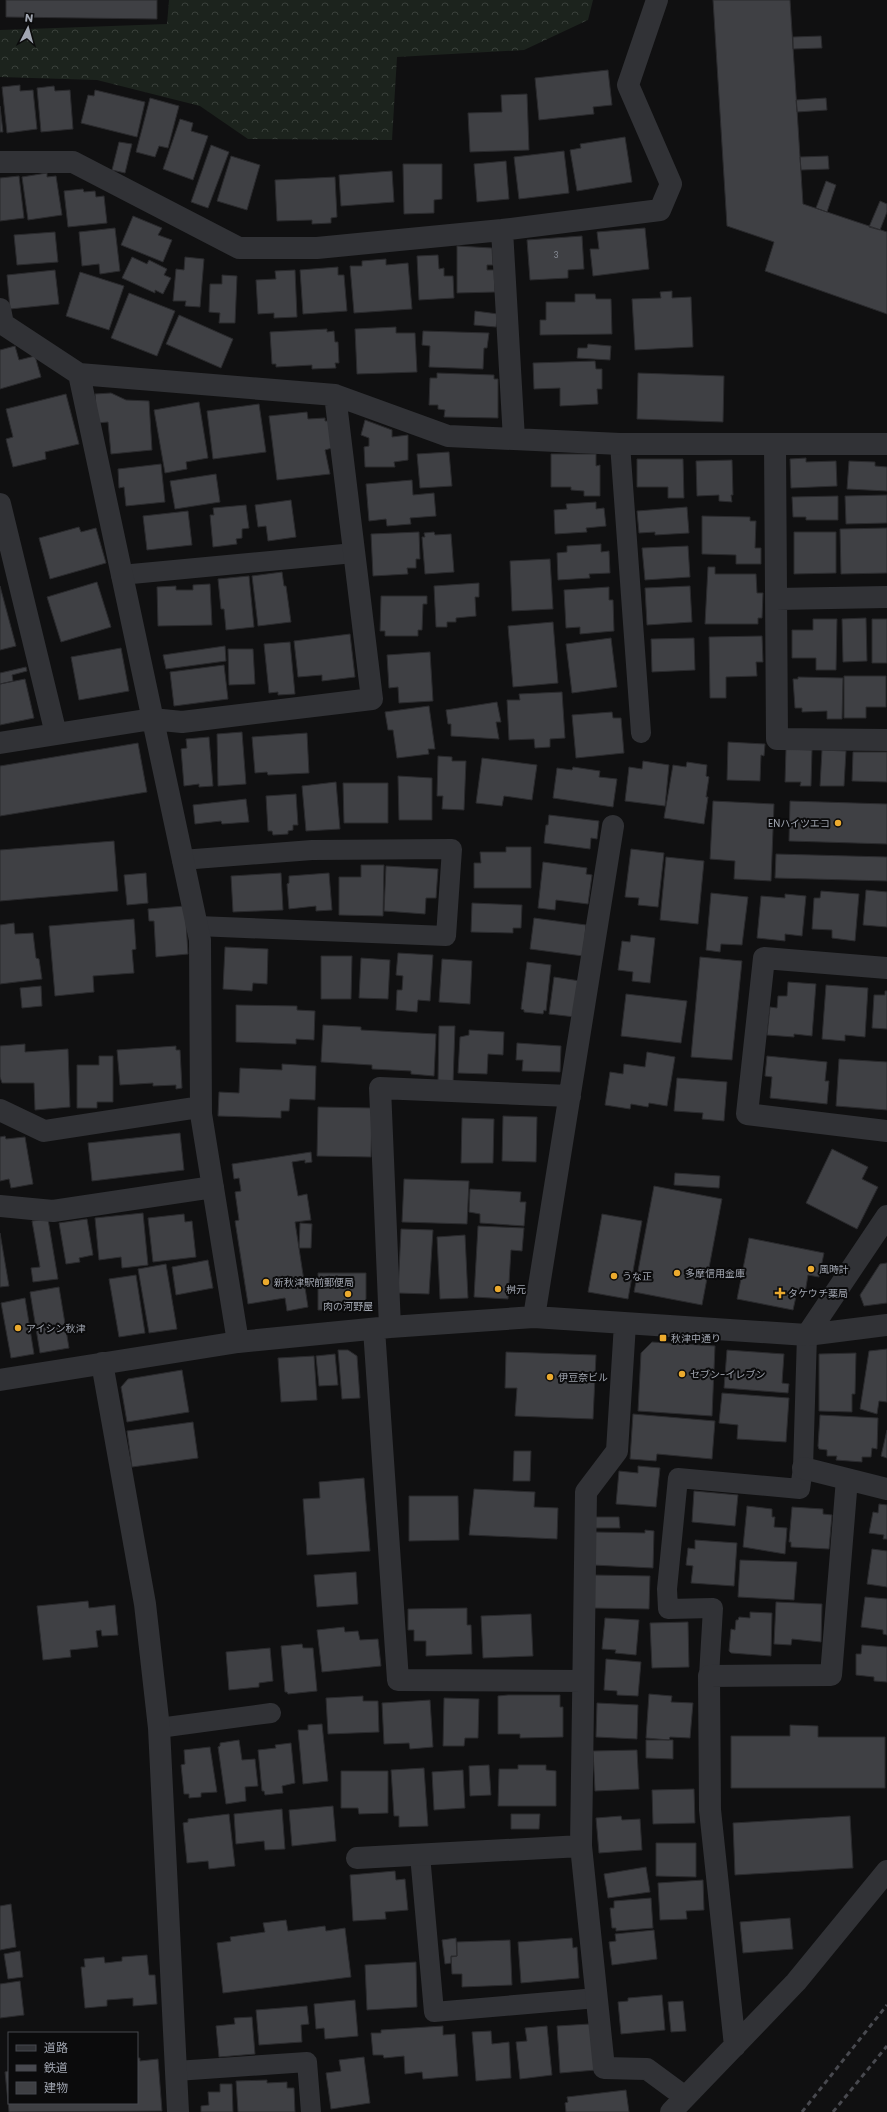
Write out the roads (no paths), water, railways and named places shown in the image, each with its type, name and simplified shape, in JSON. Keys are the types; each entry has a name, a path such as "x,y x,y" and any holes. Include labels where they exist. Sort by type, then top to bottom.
{"street":[{"path":"0,162 73,162 239,248 317,248 502,230 660,210 671,184 628,85 657,0"},
{"path":"502,230 514,439"},
{"path":"1,319 79,374 335,395 448,436 620,444 887,444"},
{"path":"79,374 200,940 200,1107 238,1342"},
{"path":"0,743 152,719 182,722 372,699 335,395"},
{"path":"775,444 777,739 887,740"},
{"path":"0,504 56,734"},
{"path":"776,599 887,597"},
{"path":"534,1317 613,826"},
{"path":"887,968 764,958 747,1114 887,1131"},
{"path":"570,1096 380,1088 382,1328 398,1680 584,1681"},
{"path":"0,1110 44,1131 200,1107"},
{"path":"0,1206 53,1210 212,1187"},
{"path":"807,1335 887,1216"},
{"path":"0,1380 238,1342 382,1328 534,1317 807,1335 887,1325"},
{"path":"625,1324 617,1451 586,1492 581,1846 604,2068 647,2069 678,2104 796,1982 887,1871"},
{"path":"102,1363 145,1604 158,1728 178,2112"},
{"path":"804,1468 887,1489"},
{"path":"735,2046 710,1810 709,1676 831,1675 847,1479"},
{"path":"357,1858 581,1846"}],"lane":[{"path":"620,444 641,733"},
{"path":"121,574 354,553"},
{"path":"182,860 312,850 452,849 446,936 196,926"},
{"path":"709,1676 713,1608 668,1609 667,1589 678,1478 800,1489 804,1468 807,1335"},
{"path":"158,1728 271,1713"},
{"path":"420,1854 434,2012 597,1998"},
{"path":"176,2071 308,2062 311,2112"}],"railway":[{"path":"802,2112 887,2005"},
{"path":"833,2112 887,2046"}],"place":[{"name":"ENハイツエコ","path":"838,823"},
{"name":"風時計","path":"811,1269"},
{"name":"多摩信用金庫","path":"677,1273"},
{"name":"うな正","path":"614,1276"},
{"name":"新秋津駅前郵便局","path":"266,1282"},
{"name":"桝元","path":"498,1289"},
{"name":"タケウチ薬局","path":"780,1293"},
{"name":"肉の河野屋","path":"348,1294"},
{"name":"アイシン秋津","path":"18,1328"},
{"name":"秋津中通り","path":"663,1338"},
{"name":"セブン-イレブン","path":"682,1374"},
{"name":"伊豆奈ビル","path":"550,1377"}]}
